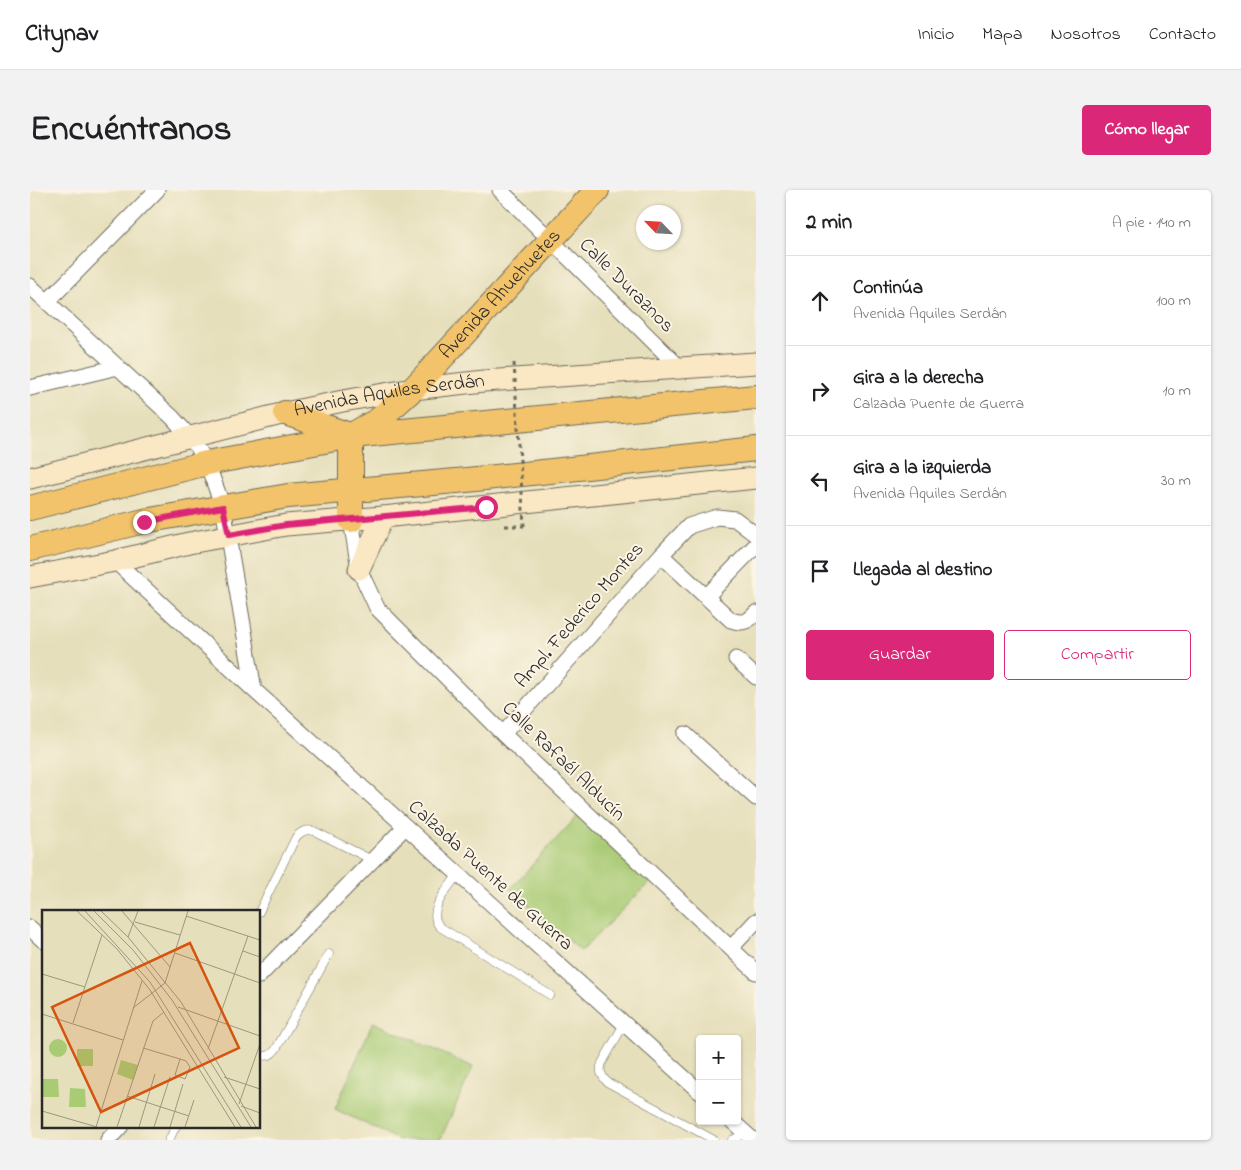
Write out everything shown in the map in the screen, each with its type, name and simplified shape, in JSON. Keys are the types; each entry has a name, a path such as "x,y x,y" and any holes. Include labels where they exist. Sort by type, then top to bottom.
{"main road":[{"name":"Avenida Ahuehuetes","path":"351,436 378,420 412,389 597,190"},
{"name":"Avenida Aquiles Serdán","path":"30,508 207,463 351,436 756,397"},
{"path":"285,413 351,436 351,520"},
{"path":"30,549 144,522 288,496 467,480 756,449"}],"street":[{"path":"47,302 157,190"},
{"name":"Calle Duraznos","path":"500,190 681,369"},
{"path":"30,286 118,367 191,438 207,463 223,507 229,535 254,690"},
{"name":"Avenida Aquiles Serdán","path":"30,478 285,413 412,389 484,381 756,363"},
{"path":"30,388 118,367"},
{"path":"30,577 115,561 229,535 286,525 383,517 756,478"},
{"path":"359,569 383,517"},
{"name":"Ampl. Federico Montes","path":"503,734 661,554 689,526 717,517 726,517 735,519 756,536"},
{"name":"Calle Rafaél Alducín","path":"351,520 359,569 377,608 503,734 756,972"},
{"path":"706,596 756,545"},
{"path":"661,554 730,620 740,623 749,620 756,613"},
{"name":"Calzada Puente de Guerra","path":"115,561 254,690 696,1088"},
{"path":"736,659 756,677"},
{"path":"685,734 756,798"},
{"path":"260,974 405,827"},
{"path":"731,948 756,921"},
{"path":"30,928 42,940"},
{"path":"108,1140 119,1128"}],"lane":[{"path":"260,910 296,837 301,832 307,830 314,831 372,860"},
{"path":"458,874 436,908 435,922 440,927 550,995"},
{"path":"260,1055 272,1054 276,1050 330,954"},
{"path":"624,1024 602,1063 600,1070 602,1076 607,1082 714,1140"},
{"path":"169,1140 175,1128"}],"path":[{"path":"514,364 524,526"}],"green space":[{"path":"585,808 655,877 581,951 510,889"},
{"path":"373,1022 473,1067 440,1140 399,1140 335,1109"}],"route":[{"path":"144,522 223,507 229,535 286,525 486,507"}]}
